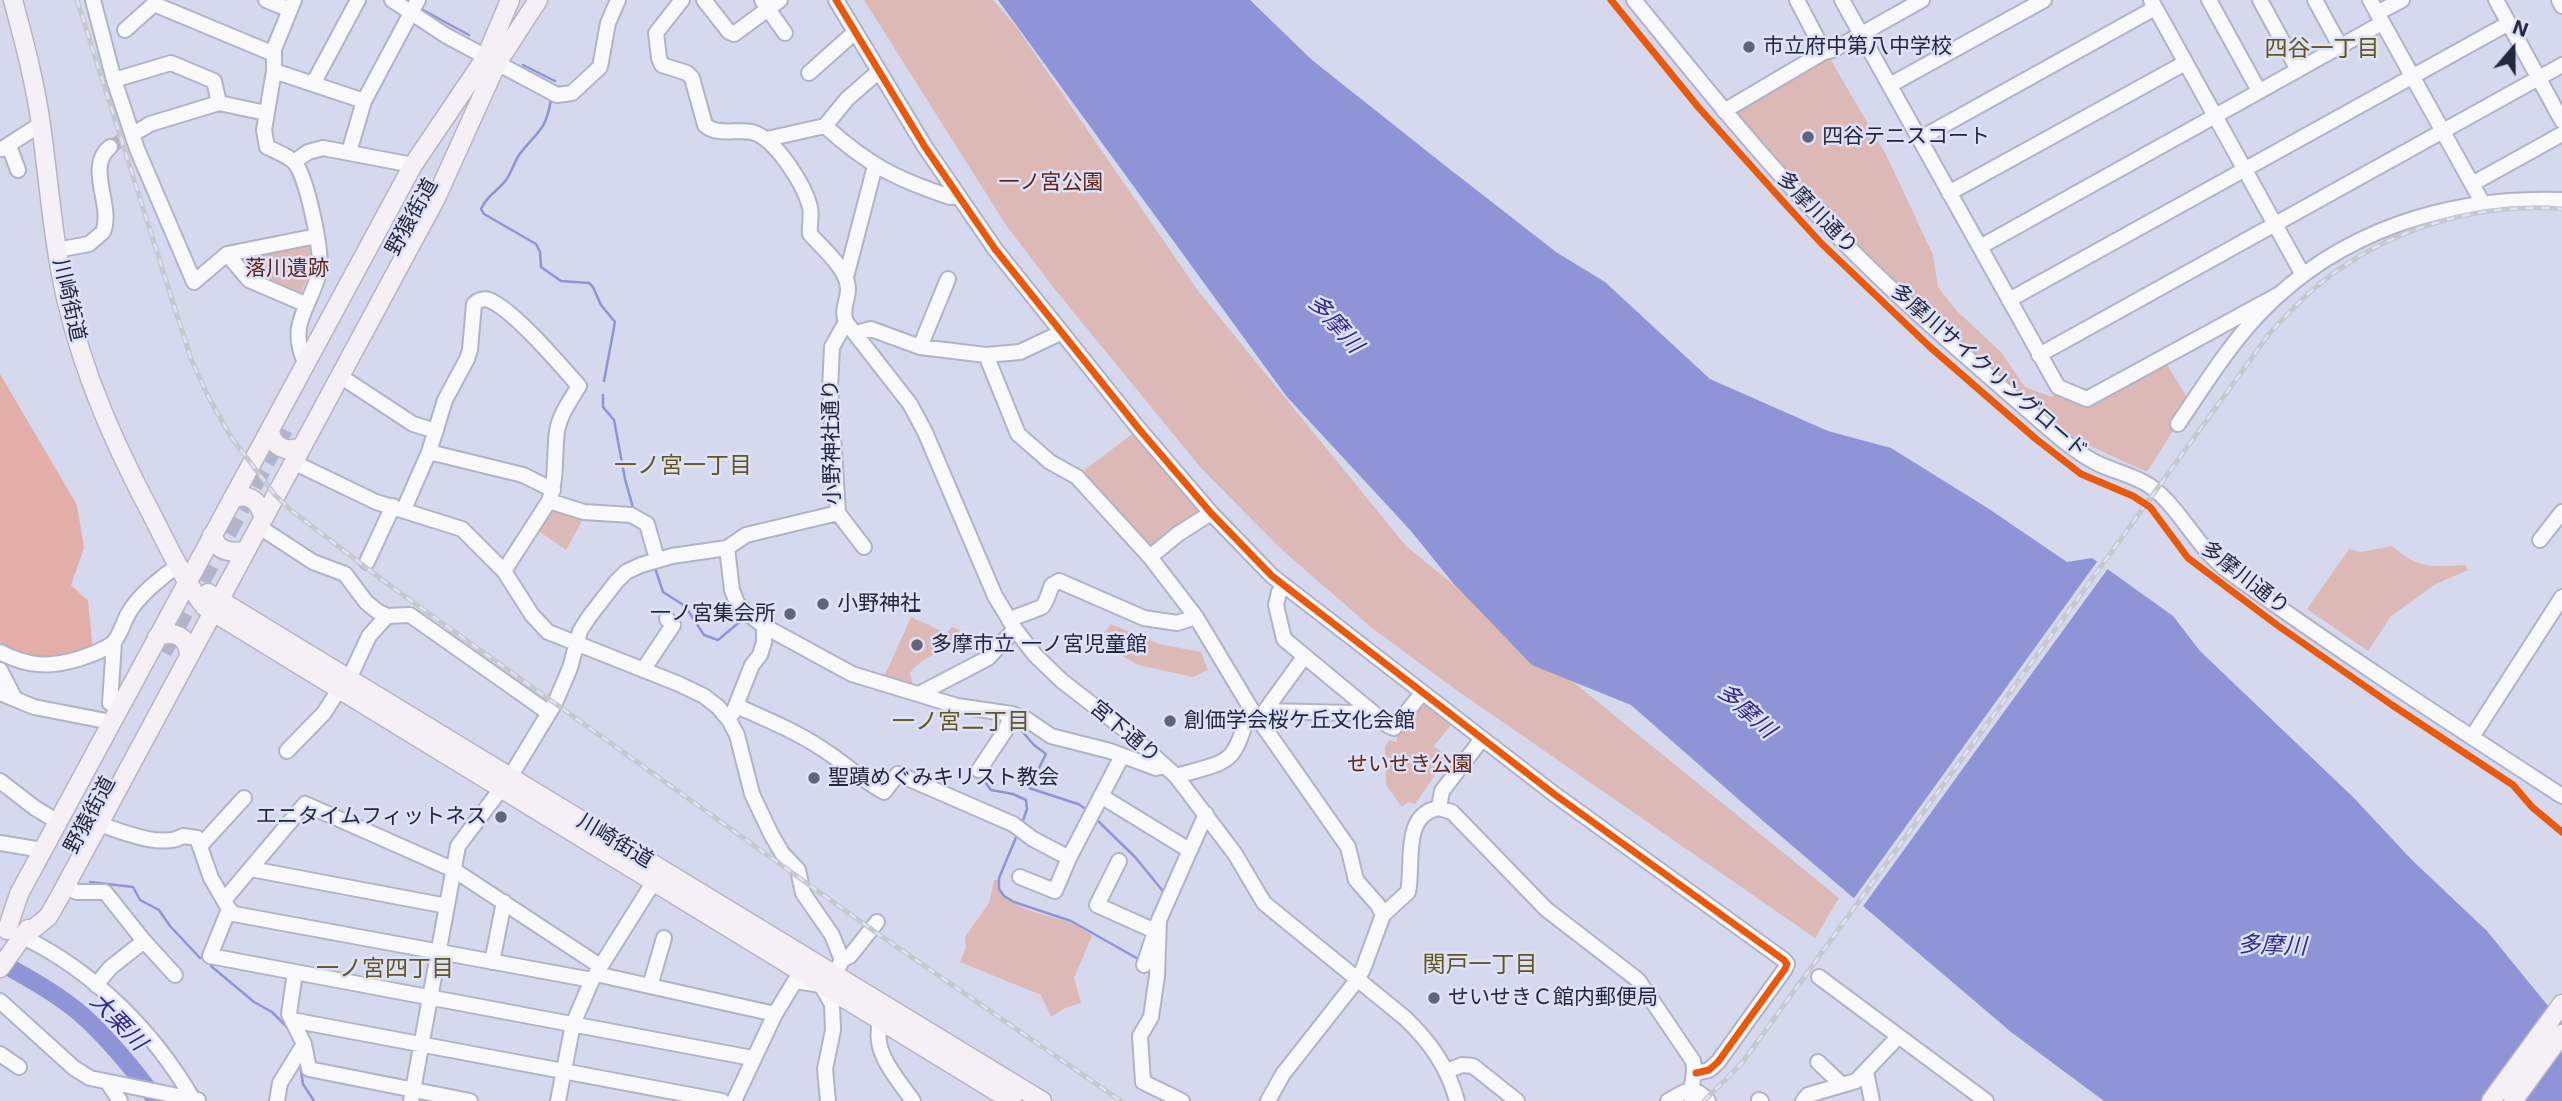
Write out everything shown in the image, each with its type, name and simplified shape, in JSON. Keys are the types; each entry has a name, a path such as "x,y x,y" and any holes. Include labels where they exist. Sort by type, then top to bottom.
{"main road":[{"name":"川崎街道","path":"13,0 32,72 57,250 67,300 99,408 183,573 215,607 657,876 832,973 1042,1101"},
{"path":"9,934 48,917 99,824 171,651 183,573 212,535 232,499 288,440 340,376 436,198 491,60 510,0"},
{"name":"野猿街道","path":"288,440 491,60 517,0"},
{"name":"野猿街道","path":"491,60 530,0"},
{"path":"9,934 19,894 115,715 171,651 215,607 260,522 288,440 306,363 413,165 538,0"},
{"path":"232,499 240,496 251,497 260,506 260,522"},
{"path":"212,535 217,545 224,550 244,551"},
{"name":"野猿街道","path":"0,968 9,934 171,651"},
{"name":"川崎街道","path":"832,973 881,1021 1012,1101"},
{"path":"2491,1101 2562,1004"},
{"path":"2513,1101 2562,1034"}],"street":[{"path":"93,0 114,80 137,149 194,282 227,254 317,236"},
{"path":"266,0 292,5 274,54 274,71 264,130 267,147 294,162 303,183 320,252 320,269 305,304 298,335 301,354 306,363"},
{"path":"313,84 358,0"},
{"path":"392,0 491,60 556,95 572,93 600,66 608,23 618,0"},
{"path":"349,152 363,101 418,0"},
{"path":"682,0 656,33 662,65 687,73 692,78 705,125 711,130 753,132 767,139 772,148 787,160 810,208 810,234 846,277"},
{"path":"704,0 729,32 734,34 770,3 785,33"},
{"path":"836,0 878,72 958,197 1060,332 1211,513 1272,576 1554,794 1784,960 1787,964 1785,969 1718,1062 1709,1070 1696,1073"},
{"name":"多摩川通り","path":"1634,0 1724,111 1825,224 1933,327 2053,432 2099,464 2150,486 2165,500 2205,551 2228,571 2562,796"},
{"path":"1797,0 1824,52"},
{"path":"1842,0 2058,387 2087,399 2278,295"},
{"path":"1724,111 1824,52 1833,50 1922,0"},
{"path":"1890,85 2043,0"},
{"path":"2209,0 2259,91"},
{"path":"2260,0 2298,70"},
{"path":"2315,0 2340,46"},
{"path":"1980,247 2340,46 2376,12 2402,0"},
{"path":"2496,0 2562,121"},
{"path":"2558,0 2562,6"},
{"path":"125,30 155,4 274,54"},
{"path":"1919,139 2153,4 2303,275"},
{"path":"2376,12 2482,202"},
{"path":"2009,300 2509,23"},
{"path":"810,73 855,32"},
{"path":"1950,193 2185,62"},
{"path":"114,80 171,64 214,81 219,103"},
{"path":"2039,355 2562,65"},
{"path":"274,71 363,101"},
{"path":"767,139 825,126 847,99 878,72"},
{"path":"139,130 150,124 219,103 267,113"},
{"path":"18,170 6,147 41,124"},
{"path":"825,126 875,166 915,185 950,197 958,197"},
{"path":"2472,184 2562,134"},
{"path":"57,250 89,244 103,232 107,215 100,164 104,151 110,147"},
{"path":"294,162 308,152 323,148 413,165"},
{"path":"875,166 846,277 848,290 843,315 851,327 871,329 920,347 986,355 1020,352 1060,332"},
{"path":"2178,424 2243,334 2278,295 2332,255 2383,229 2439,210 2482,202 2562,200"},
{"path":"227,254 249,280 305,304"},
{"path":"920,347 948,279"},
{"path":"367,562 429,452 444,400 470,350 474,304 480,300 489,300 529,331 579,386 562,414 558,429 551,496 504,570"},
{"name":"小野神社通り","path":"412,1096 458,846 505,783 549,713 566,680 576,644 589,617 615,582 626,572 657,559 727,548 746,535 838,513 830,389 832,346 851,327"},
{"name":"宮下通り","path":"851,327 910,404 925,432 995,596 1035,654 1062,681 1124,729 1176,776 1236,854 1264,903 1423,1035 1447,1071 1457,1101"},
{"path":"986,355 1018,433 1050,462 1077,477 1150,557 1196,617 1348,847 1356,880 1378,905 1383,915"},
{"path":"340,376 413,424 436,431"},
{"path":"288,440 376,502 463,529 504,570 538,622 548,632 704,696 729,720 737,735 752,794 771,834 782,853 798,870 803,892 832,935 833,1030 825,1069 828,1101"},
{"path":"429,452 523,475 551,496 584,512 631,515 647,524 657,559"},
{"path":"2540,540 2562,512"},
{"path":"838,513 864,547"},
{"path":"1150,557 1178,534 1211,513"},
{"path":"260,522 313,562 345,574 366,602 387,616 410,615 549,713"},
{"path":"727,548 732,590 737,603 764,626 852,674 957,706 1026,719 1051,736 1156,768 1165,766"},
{"path":"0,693 34,707 65,715 115,715 110,703 114,642 129,611 169,572 183,573"},
{"path":"921,693 988,658 1023,612 1043,607 1052,584 1059,581 1144,618 1177,622 1196,617"},
{"path":"1284,586 1279,592 1276,605 1284,639 1364,706 1394,728 1422,693"},
{"path":"2472,737 2562,597"},
{"path":"287,751 324,713 343,685 369,636 387,616"},
{"path":"643,670 673,625 667,619"},
{"path":"729,720 752,665 760,655 764,642 764,626"},
{"path":"0,652 17,661 58,665 94,654 114,642"},
{"path":"1176,776 1219,765 1228,760 1258,712 1304,657"},
{"path":"0,670 15,699"},
{"path":"737,706 801,735 884,792 898,774 1013,824 1033,839 1069,858"},
{"path":"1258,712 1355,712 1364,706"},
{"path":"979,770 1011,717"},
{"path":"1439,808 1442,791 1482,739"},
{"path":"1020,877 1055,891 1069,858 1122,756"},
{"path":"0,781 58,822"},
{"path":"1101,796 1189,850"},
{"path":"201,845 244,798"},
{"path":"596,974 504,902 454,870 305,804 227,904 210,956 752,1058"},
{"path":"1268,1101 1283,1074 1357,980 1383,915 1408,892 1414,829 1423,816 1439,808 1452,812 1546,909 1638,980 1693,1061 1696,1073 1691,1095"},
{"path":"1144,965 1157,926 1206,814"},
{"path":"99,824 147,839 178,839 183,836 197,838 211,878 234,914 492,962 596,974 775,1014"},
{"path":"0,843 42,850"},
{"path":"1119,861 1097,905 1157,926"},
{"path":"251,870 447,906"},
{"path":"558,1101 573,1024 596,974 657,876"},
{"path":"65,887 77,892 105,892 175,975"},
{"path":"492,962 504,902"},
{"path":"734,1101 752,1058 795,981 832,973 850,956 877,922"},
{"path":"1157,926 1157,976 1151,1017 1140,1036 1143,1083 1182,1101"},
{"path":"9,934 41,946 96,985 154,1043 194,1100"},
{"path":"650,986 664,938"},
{"path":"96,985 110,968 144,941"},
{"path":"295,972 289,1014 304,1044 309,1069 412,1096 470,1101"},
{"path":"1819,977 1986,1101"},
{"path":"0,1000 74,1068 90,1078 194,1100"},
{"path":"292,1020 722,1101"},
{"path":"881,1021 877,1040 888,1064 913,1101"},
{"path":"1803,1101 1808,1095 1856,1081 1898,1037"},
{"path":"277,1101 280,1083 304,1044"},
{"path":"0,1054 19,1067"},
{"path":"1818,1062 1842,1085"},
{"path":"1447,1071 1462,1065 1473,1066 1517,1101"},
{"path":"1866,1072 1872,1101"},
{"path":"110,1083 120,1101"},
{"path":"1668,1101 1698,1091 1708,1101"}],"green space":[{"name":"一ノ宮公園","path":"864,0 993,0 1015,25 1199,292 1406,546 1839,898 1815,938 1452,687 1372,628 1281,549 1201,468 1053,287 1006,225"},
{"path":"1829,57 1900,184 1933,255 1938,287 1957,311 2001,352 2025,387 2052,397 2059,392 2087,402 2166,363 2188,399 2175,420 2174,429 2147,472 2079,441 1924,309 1831,220 1735,111"},
{"name":"落川遺跡","path":"312,240 312,268 298,299 250,276 234,256"},
{"path":"1139,429 1205,510 1150,557 1079,474"},
{"path":"560,508 585,516 566,550 537,530 549,511"},
{"path":"2392,546 2418,563 2434,566 2465,565 2468,570 2436,584 2391,616 2368,651 2307,609 2349,549 2361,552"},
{"path":"911,617 946,633 952,627 960,630 950,644 910,673 914,689 884,677"},
{"path":"1111,624 1159,644 1201,652 1208,670 1193,677 1138,665 1098,642"},
{"name":"せいせき公園","path":"1421,702 1451,725 1434,746 1451,760 1444,762 1415,804 1408,802 1402,807 1386,785 1385,747 1389,740 1397,742 1397,735"},
{"path":"994,880 998,880 1000,890 1014,903 1071,923 1092,936 1074,978 1081,1003 1065,1008 1051,1017 1041,995 960,962 966,947 965,937 989,903"}],"shaded area":[{"path":"0,374 77,505 84,548 71,585 88,601 93,651 45,661 26,657 0,642"}],"water":[{"name":"多摩川","path":"998,0 1250,0 1312,60 1556,252 1605,282 1710,379 1828,431 1891,448 1986,507 2067,562 2092,558 2173,616 2200,651 2354,798 2412,860 2487,931 2562,1023 2562,1101 2104,1101 2011,1032 1631,705 1532,665 1453,583 1411,531 1287,397"}],"pier":[{"path":"2099,559 2109,567 1861,909 1852,901"}],"waterway":[{"path":"423,10 469,35"},
{"path":"523,65 555,81"},
{"path":"551,99 540,131 519,155 506,180 481,209 484,214 536,244 540,252 541,267 561,281 589,283 593,287 601,305 615,322 604,381"},
{"path":"603,395 603,407 614,420 634,511"},
{"path":"655,568 663,592 685,606 704,635 718,640 742,620"},
{"path":"760,614 781,627"},
{"path":"1014,722 1034,745 1046,754 1029,788 1078,804 1089,811"},
{"path":"985,782 991,790 1013,794 1026,800 1027,809 1021,826"},
{"path":"1095,818 1135,857 1162,890"},
{"path":"1017,835 999,878 999,889 1004,896 1014,902 1071,921 1140,960"},
{"path":"90,882 133,887 140,900 159,910 200,958"},
{"name":"大栗川","path":"0,962 73,1007 122,1056 157,1101"},
{"path":"211,966 254,1002 272,1012 290,1030"},
{"path":"300,1064 303,1084 314,1101"}],"tunnel":[{"path":"110,147 140,130"},
{"path":"163,652 284,429"}],"railway":[{"path":"77,0 191,359 231,437 275,495 385,582 871,929 1121,1101"},
{"path":"1704,1101 1742,1063 2269,334 2288,314 2315,288 2348,263 2405,234 2435,223 2498,210 2562,209"}],"cycle path":[{"path":"836,0 925,147 995,249 1139,429 1211,513 1272,576 1554,794 1784,960 1787,964 1785,969 1718,1062 1709,1070 1696,1073"},
{"name":"多摩川サイクリングロード","path":"1611,0 1699,108 1822,244 1930,347 2036,439 2081,474 2133,496 2150,507 2188,558 2277,625 2513,785 2532,807 2562,832"}],"place":[{"name":"市立府中第八中学校","path":"1749,47"},
{"name":"四谷テニスコート","path":"1808,137"},
{"name":"小野神社","path":"823,604"},
{"name":"一ノ宮集会所","path":"790,614"},
{"name":"多摩市立 一ノ宮児童館","path":"917,645"},
{"name":"創価学会桜ケ丘文化会館","path":"1170,721"},
{"name":"聖蹟めぐみキリスト教会","path":"814,778"},
{"name":"エニタイムフィットネス","path":"501,817"},
{"name":"せいせきＣ館内郵便局","path":"1434,998"}],"district":[{"name":"四谷一丁目","path":"2322,49"},
{"name":"一ノ宮一丁目","path":"683,466"},
{"name":"一ノ宮二丁目","path":"961,722"},
{"name":"関戸一丁目","path":"1480,965"},
{"name":"一ノ宮四丁目","path":"385,969"}]}
